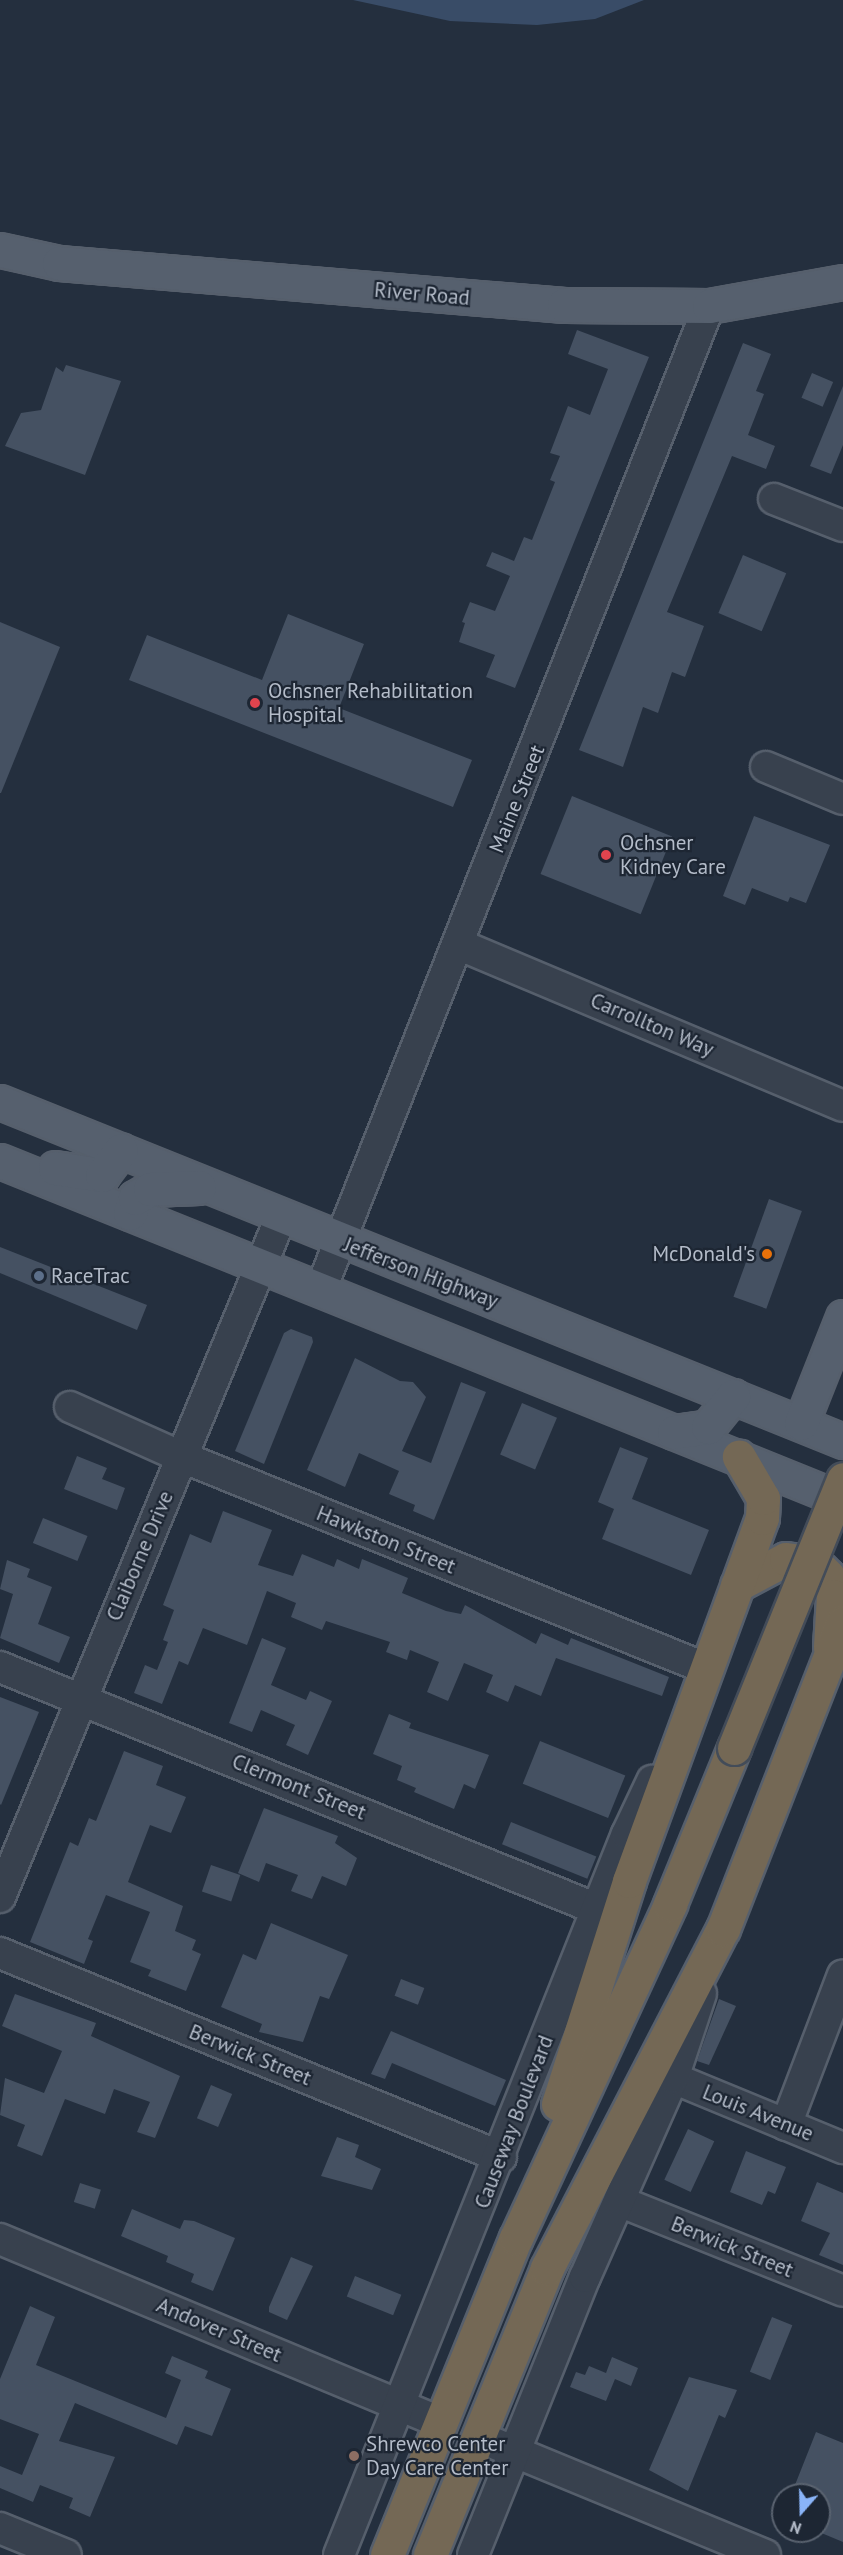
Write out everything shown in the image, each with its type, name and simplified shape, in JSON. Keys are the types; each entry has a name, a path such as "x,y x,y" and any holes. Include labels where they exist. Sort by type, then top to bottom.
{"highway":[{"path":"516,2238 629,1881 764,1506 758,1486 739,1457"},
{"path":"387,2555 438,2421 516,2238 670,1904 843,1479"},
{"path":"737,1585 786,1559 806,1560 825,1570 833,1608 828,1660"},
{"path":"430,2555 475,2436 547,2268 723,1929 843,1623"}],"main road":[{"name":"River Road","path":"0,250 59,263 447,297 564,304 709,306 843,282"},
{"name":"Jefferson Highway","path":"0,1102 340,1242 843,1441"},
{"path":"9,1165 64,1168 102,1175 121,1150"},
{"path":"9,1165 843,1500"},
{"path":"130,1213 135,1198 150,1189 209,1187"},
{"path":"801,1423 843,1317"},
{"path":"674,1431 708,1427 733,1396"}],"street":[{"name":"Maine Street","path":"321,1289 460,945 709,306"},
{"path":"774,499 843,526"},
{"path":"766,767 843,799"},
{"name":"Carrollton Way","path":"460,945 843,1106"},
{"name":"Claiborne Drive","path":"0,1897 281,1217"},
{"name":"Hawkston Street","path":"70,1407 700,1680"},
{"name":"Clermont Street","path":"0,1667 597,1909"},
{"name":"Causeway Boulevard","path":"339,2555 501,2157 627,1834 700,1680"},
{"path":"472,2555 585,2277 621,2202 673,2078 723,1929"},
{"name":"Berwick Street","path":"0,1953 501,2157"},
{"path":"786,2125 843,1975"},
{"name":"Louis Avenue","path":"673,2078 843,2148"},
{"name":"Berwick Street","path":"621,2202 843,2291"},
{"name":"Andover Street","path":"0,2239 438,2421"},
{"path":"475,2436 765,2555"},
{"path":"0,2528 66,2555"}],"water":[{"path":"353,0 644,0 595,19 537,25 450,21"}],"building":[{"path":"577,330 649,357 515,688 486,677 495,655 459,642 465,623 462,622 470,602 495,611 510,576 486,566 492,552 514,561 524,537 532,540 555,482 550,480 560,456 550,453 568,406 590,415 608,369 568,354"},
{"path":"743,343 771,354 756,391 764,394 748,435 775,446 766,469 732,456 667,612 704,626 685,677 672,672 658,713 643,707 623,767 579,750"},
{"path":"66,365 121,381 85,475 5,446 21,413 41,410 56,367 63,372"},
{"path":"812,373 833,382 823,407 801,398"},
{"path":"843,386 843,445 831,474 810,466"},
{"path":"743,555 786,573 762,631 718,613"},
{"path":"288,614 364,644 339,708 472,760 453,807 129,680 147,635 262,680"},
{"path":"0,622 60,647 1,793 0,793"},
{"name":"Ochsner Kidney Care","path":"572,796 672,836 641,914 541,874"},
{"path":"754,816 830,845 806,903 790,897 788,902 752,888 745,905 723,896"},
{"name":"McDonald's","path":"769,1199 802,1211 766,1309 733,1297"},
{"path":"0,1247 147,1305 137,1330 0,1273"},
{"path":"291,1329 312,1337 313,1342 264,1464 235,1451 284,1333"},
{"path":"355,1358 400,1381 413,1382 426,1397 402,1451 431,1463 461,1382 486,1392 434,1520 413,1511 415,1505 389,1494 399,1471 359,1453 345,1487 307,1470"},
{"path":"522,1403 557,1418 535,1469 500,1455"},
{"path":"620,1447 648,1458 632,1499 709,1530 691,1575 602,1539 614,1509 598,1502"},
{"path":"77,1456 107,1468 102,1479 125,1488 117,1510 64,1489"},
{"path":"223,1511 272,1530 258,1565 293,1576 302,1554 334,1567 337,1559 359,1569 362,1559 408,1578 402,1593 446,1611 461,1614 465,1605 536,1644 541,1633 568,1645 571,1638 669,1677 662,1696 556,1658 541,1696 515,1685 508,1702 486,1692 493,1675 464,1663 448,1701 427,1692 439,1662 410,1650 407,1660 386,1652 390,1642 326,1621 322,1630 291,1617 296,1603 267,1591 247,1645 203,1628 188,1665 179,1661 162,1704 134,1693 145,1665 157,1670 168,1642 163,1640 174,1610 163,1605 190,1534 211,1543"},
{"path":"43,1518 88,1536 77,1561 33,1543"},
{"path":"7,1560 30,1569 27,1577 52,1587 38,1624 70,1637 59,1663 0,1638 13,1594 0,1589"},
{"path":"262,1638 286,1648 271,1685 306,1700 310,1691 332,1701 308,1755 286,1745 295,1725 261,1710 252,1732 229,1723"},
{"path":"0,1697 39,1712 1,1805 0,1804"},
{"path":"389,1714 411,1723 409,1728 489,1755 475,1789 464,1784 454,1809 414,1792 416,1788 397,1780 402,1766 373,1754"},
{"path":"540,1741 625,1775 608,1818 523,1784"},
{"path":"124,1751 163,1766 156,1785 186,1797 171,1833 150,1825 128,1882 183,1906 175,1931 196,1940 192,1950 201,1954 186,1991 148,1976 151,1970 130,1962 150,1912 106,1895 88,1939 93,1941 84,1964 30,1942 70,1842 78,1846 89,1818 96,1821"},
{"path":"264,1808 338,1836 335,1843 357,1858 346,1886 322,1876 312,1899 291,1891 298,1875 266,1863 259,1882 238,1873"},
{"path":"511,1822 596,1856 587,1879 502,1844"},
{"path":"211,1865 240,1875 231,1902 202,1891"},
{"path":"271,1923 348,1955 329,1999 320,1996 303,2042 259,2032 262,2024 221,2007 243,1954 256,1960"},
{"path":"401,1979 424,1988 418,2005 395,1996"},
{"path":"15,1994 96,2023 91,2036 180,2076 155,2138 137,2132 150,2102 114,2089 105,2114 65,2099 42,2156 17,2146 25,2125 0,2115 5,2078 44,2093 62,2051 2,2026"},
{"path":"719,1999 736,2006 709,2065 697,2061"},
{"path":"391,2031 506,2080 495,2106 392,2063 385,2079 371,2074"},
{"path":"211,2085 232,2094 218,2127 197,2118"},
{"path":"688,2129 714,2141 691,2192 664,2180"},
{"path":"337,2137 359,2145 355,2157 381,2169 372,2190 321,2176"},
{"path":"746,2151 786,2167 775,2194 768,2191 762,2205 730,2192"},
{"path":"817,2182 843,2193 843,2265 819,2255 830,2233 801,2221"},
{"path":"80,2183 101,2190 95,2209 74,2202"},
{"path":"132,2209 180,2229 184,2220 194,2221 235,2238 213,2291 191,2282 194,2274 166,2262 168,2256 121,2236"},
{"path":"291,2257 313,2266 287,2320 269,2312 269,2307"},
{"path":"355,2276 401,2295 393,2315 347,2296"},
{"path":"30,2306 55,2317 36,2365 166,2418 181,2380 165,2373 172,2356 208,2371 205,2378 231,2389 212,2436 185,2426 177,2445 75,2403 59,2441 115,2457 90,2517 69,2508 73,2498 40,2485 33,2502 0,2488 0,2466 22,2475 39,2434 0,2419 0,2379"},
{"path":"772,2317 792,2325 770,2380 750,2372"},
{"path":"612,2357 638,2368 631,2386 615,2379 606,2401 570,2387 576,2372 585,2375 589,2366 606,2373"},
{"path":"689,2377 737,2390 725,2418 719,2415 688,2491 649,2470"},
{"path":"816,2432 843,2443 843,2542 831,2537 831,2483 796,2483"}],"place":[{"name":"Ochsner Rehabilitation Hospital","path":"255,703"},
{"name":"Ochsner Kidney Care","path":"606,855"},
{"name":"McDonald's","path":"767,1254"},
{"name":"RaceTrac","path":"39,1276"},
{"name":"Shrewco Center Day Care Center","path":"354,2456"}]}
